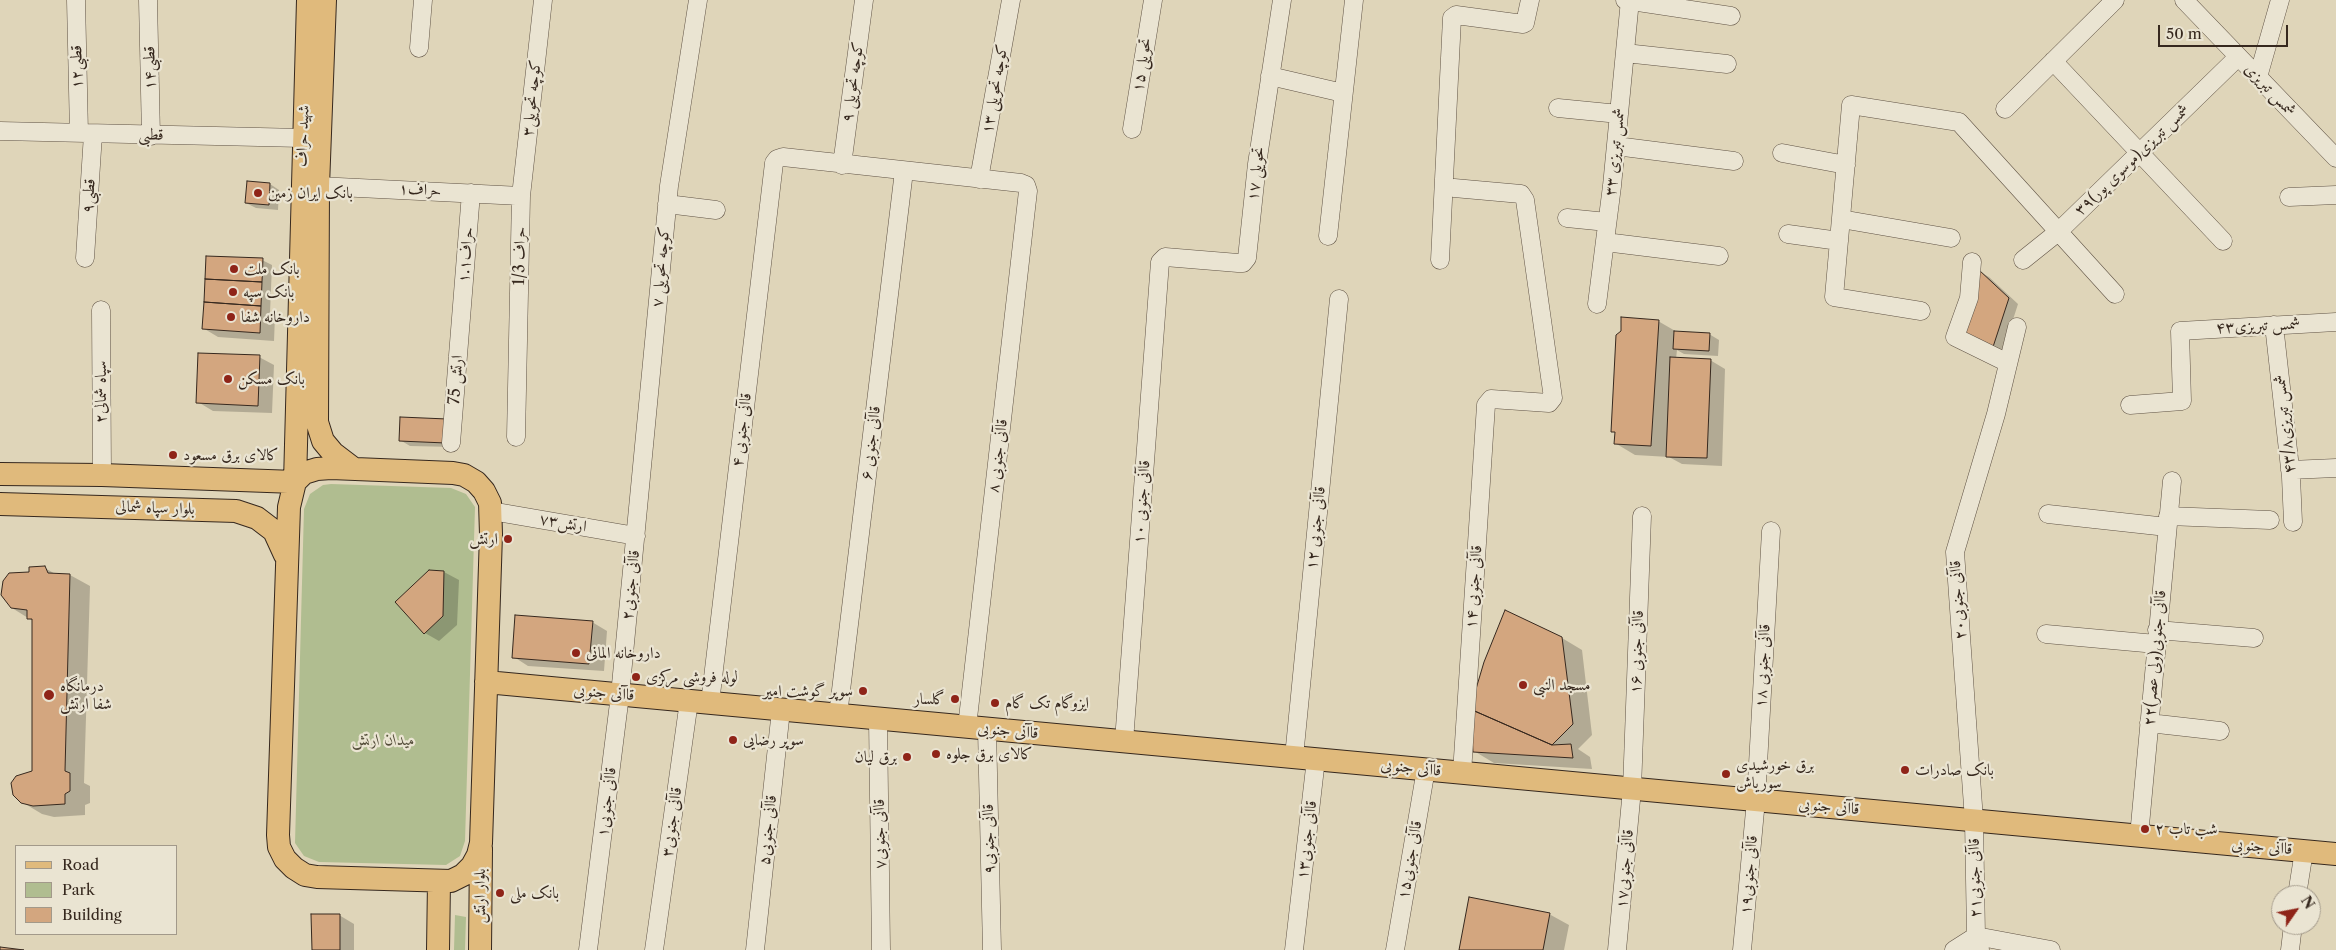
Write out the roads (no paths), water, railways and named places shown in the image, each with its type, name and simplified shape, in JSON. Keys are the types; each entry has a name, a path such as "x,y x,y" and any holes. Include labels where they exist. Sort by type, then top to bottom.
{"main road":[{"name":"شهید حراف","path":"295,482 308,351 302,138 308,0"},
{"path":"325,0 318,186 308,351 317,422 323,440 333,454 354,469"},
{"path":"317,469 354,469 464,475 476,482 484,491 491,511 481,843 478,855 472,866 457,878 439,882 305,875 285,859 279,847 289,507 295,482 304,473 317,469"},
{"name":"بلوار سپاه شمالی","path":"0,474 102,475 295,482"},
{"path":"236,511 244,504 248,496 244,488 237,481"},
{"name":"بلوار سپاه شمالی","path":"0,504 236,511 257,518 274,531 287,559"},
{"name":"قاآنی جنوبی","path":"486,682 2336,854"},
{"name":"بلوار ارتش","path":"480,950 481,843"},
{"path":"438,950 439,882"}],"street":[{"name":"قطبی۱۲","path":"76,0 86,134"},
{"name":"قطبی۱۴","path":"148,0 152,136"},
{"path":"419,48 423,0"},
{"name":"کوچه تحویلی۳","path":"521,196 543,0"},
{"name":"کوچه تحویلی ۷","path":"636,536 667,204 698,0"},
{"name":"کوچه تحویلی ۹","path":"842,165 864,0"},
{"name":"کوچه تحویلی ۱۳","path":"980,179 1011,0"},
{"name":"تحویلی ۱۵","path":"1132,129 1153,0"},
{"name":"تحویلی ۱۷","path":"1160,262 1166,257 1243,263 1246,258 1257,164 1282,0"},
{"path":"1328,236 1354,0"},
{"path":"1440,260 1452,18 1456,15 1523,24 1526,20 1530,0"},
{"path":"1625,0 1731,16"},
{"name":"شمس تبریزی ۳۳","path":"1596,304 1616,146 1630,0"},
{"path":"2004,109 2115,0"},
{"name":"شمس تبریزی","path":"2184,0 2336,158"},
{"path":"2258,77 2280,0"},
{"path":"1625,53 1727,64"},
{"name":"شمس تبریزی(موسوی پور)۳۹","path":"2022,260 2057,232 2238,57"},
{"path":"2054,61 2223,241"},
{"path":"1270,76 1343,93"},
{"path":"1921,311 1834,297 1851,105 1959,122 2115,294"},
{"path":"1558,108 1619,114"},
{"name":"قطبی","path":"0,131 302,138"},
{"name":"قطبی۹","path":"85,258 86,134"},
{"path":"1616,146 1734,161"},
{"path":"1782,154 1846,165"},
{"name":"قاآنی جنوبی ۴","path":"700,702 774,163 782,157 842,165"},
{"path":"842,165 980,179"},
{"name":"قاآنی جنوبی ۶","path":"838,715 904,171"},
{"name":"قاآنی جنوبی ۸","path":"977,728 1028,190 1026,185 980,179"},
{"name":"حراف۱","path":"318,186 521,196"},
{"name":"قاآنی جنوبی ۱۴","path":"1454,188 1521,194 1525,200 1553,398 1549,403 1491,399 1488,402 1462,773"},
{"name":"حراف۱.۱","path":"461,318 471,193"},
{"path":"2289,197 2336,195"},
{"name":"1/3 حراف","path":"516,437 521,196"},
{"path":"667,204 716,210"},
{"path":"1567,218 1607,222"},
{"path":"1841,218 1951,238"},
{"path":"1788,234 1839,241"},
{"path":"1605,242 1718,256"},
{"name":"قاآنی جنوبی ۱۰","path":"1124,742 1160,262"},
{"path":"1972,262 1969,298 1955,337 2008,363"},
{"name":"قاآنی جنوبی ۱۲","path":"1294,757 1339,299"},
{"name":"سپاه شمالی۲","path":"101,310 102,475"},
{"name":"75 ارتش","path":"451,443 461,318"},
{"name":"شمس تبریزی۴۳","path":"2130,405 2182,401 2180,331 2336,322"},
{"name":"شمس تبریزی۴۳/۸","path":"2274,325 2290,470 2293,522"},
{"name":"۲۰قاآنی جنوبی","path":"1974,820 1955,552 1996,414 2017,327"},
{"path":"2290,470 2336,468"},
{"name":"۲۲قاآنی جنوبی(ولی عصر)","path":"2139,836 2156,636 2172,481"},
{"name":"ارتش۷۳","path":"491,511 636,536"},
{"path":"2048,514 2168,521 2270,520"},
{"name":"قاآنی جنوبی ۱۶","path":"1632,789 1642,516"},
{"name":"قاآنی جنوبی ۱۸","path":"1756,800 1771,531"},
{"name":"۲قاآنی جنوبی","path":"620,695 636,536"},
{"path":"2046,634 2254,638"},
{"name":"قاآنی جنوبی۱","path":"588,950 620,695"},
{"name":"قاآنی جنوبی۳","path":"654,947 700,702"},
{"name":"قاآنی جنوبی۵","path":"755,950 782,710"},
{"name":"قاآنی جنوبی۷","path":"878,718 881,950"},
{"path":"2149,723 2220,731"},
{"name":"قاآنی جنوبی۹","path":"977,728 992,950"},
{"name":"قاآنی جنوبی۱۳","path":"1294,950 1316,759"},
{"name":"قاآنی جنوبی۱۵","path":"1395,950 1426,769"},
{"name":"قاآنی جنوبی۱۷","path":"1617,950 1632,789"},
{"name":"قاآنی جنوبی۱۹","path":"1742,950 1756,800"},
{"name":"قاآنی جنوبی۲۱","path":"1974,820 1978,943"},
{"path":"2299,885 2304,851"},
{"path":"2290,948 2292,935"},
{"path":"1954,950 1978,943 2051,950"}],"place":[{"name":"بانک ایران زمین","path":"258,193"},
{"name":"بانک ملت","path":"234,269"},
{"name":"بانک سپه","path":"233,292"},
{"name":"داروخانه شفا","path":"231,317"},
{"name":"بانک مسکن","path":"228,379"},
{"name":"کالای برق مسعود","path":"173,455"},
{"name":"ارتش","path":"508,539"},
{"name":"داروخانه المانی","path":"576,653"},
{"name":"لوله فروشی مرکزی","path":"636,677"},
{"name":"مسجد النبی","path":"1523,685"},
{"name":"سوپر گوشت امیر","path":"863,691"},
{"name":"درمانگاه شفا ارتش","path":"49,695"},
{"name":"گلسار","path":"955,699"},
{"name":"ایزوگام تک گام","path":"995,703"},
{"name":"سوپر رضایی","path":"733,740"},
{"name":"کالای برق جلوه","path":"936,754"},
{"name":"برق لیان","path":"907,757"},
{"name":"بانک صادرات","path":"1905,770"},
{"name":"برق خورشیدی سوریاش","path":"1726,774"},
{"name":"شب تاب ۲","path":"2145,829"},
{"name":"بانک ملی","path":"500,893"}],"park label":[{"name":"میدان ارتش","path":"383,740"}]}
